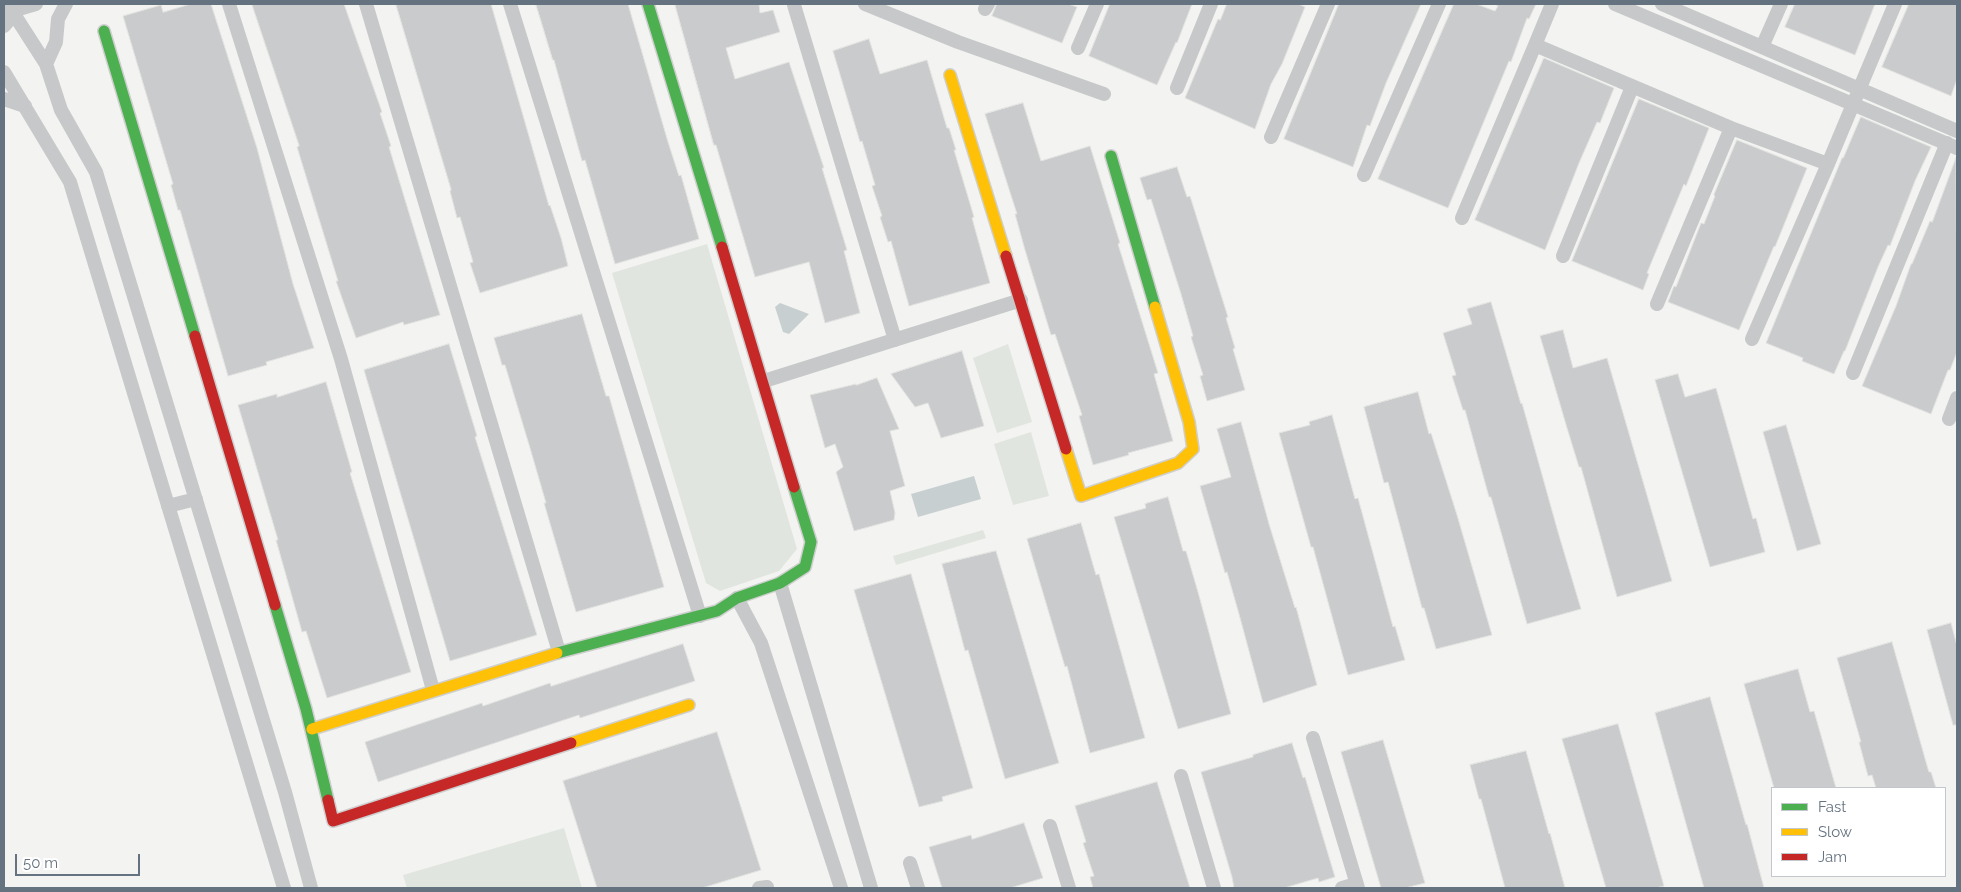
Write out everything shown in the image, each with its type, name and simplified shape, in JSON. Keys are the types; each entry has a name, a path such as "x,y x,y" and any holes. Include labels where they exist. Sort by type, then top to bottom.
{"street":[{"path":"12,7 36,4"},
{"path":"46,64 56,42 58,19 66,4"},
{"path":"229,4 343,366 433,690"},
{"path":"366,4 559,652"},
{"path":"510,4 700,616"},
{"path":"312,729 559,652 717,611 736,598 780,582 805,567 811,542 764,381 648,4"},
{"path":"866,4 958,42 1104,94"},
{"path":"1078,48 1097,4"},
{"path":"1177,88 1211,4"},
{"path":"1272,137 1328,4"},
{"path":"1364,175 1439,4"},
{"path":"1462,218 1552,4"},
{"path":"1615,4 1952,145 1853,373"},
{"path":"1762,47 1781,4"},
{"path":"1752,339 1895,4"},
{"path":"794,5 895,340"},
{"path":"1667,5 1859,89 1955,126"},
{"path":"4,26 12,7"},
{"path":"12,7 46,64 61,110 96,172 285,792 311,888"},
{"path":"104,31 312,729 333,821 689,705"},
{"path":"1535,45 1731,128 1828,164"},
{"path":"4,72 70,182 284,888"},
{"path":"950,75 1022,300 1081,496 1178,463 1194,449 1189,422 1111,156"},
{"path":"1563,256 1632,87"},
{"path":"4,99 25,106"},
{"path":"1658,304 1731,128"},
{"path":"764,381 1022,300"},
{"path":"1949,419 1957,398"},
{"path":"168,506 196,499"},
{"path":"780,582 871,888"},
{"path":"736,598 763,650 841,888"},
{"path":"1313,738 1357,886 1342,888"},
{"path":"1181,776 1214,888"},
{"path":"1050,826 1069,888"},
{"path":"910,864 918,888"}],"shaded area":[{"path":"707,244 797,549 779,571 720,591 706,583 612,273"},
{"path":"780,303 809,314 789,334 783,332 775,307"},
{"path":"1008,344 1032,422 997,433 973,358"},
{"path":"1031,432 1049,496 1013,505 994,444"},
{"path":"974,476 981,499 918,517 911,494"},
{"path":"983,530 986,538 896,565 893,556"},
{"path":"564,828 582,888 407,888 403,875"}],"building":[{"path":"191,4 211,4 257,148 293,284 314,348 266,362 267,365 228,376 180,210 178,210 171,185 173,184 123,16 161,5 163,12"},
{"path":"252,4 344,4 382,112 380,113 391,146 389,147 440,315 404,325 403,322 356,338 336,281 338,281 297,147 299,146"},
{"path":"396,4 491,4 568,266 480,293 470,263 473,262 460,217 457,218 451,190"},
{"path":"536,4 628,4 668,142 679,176 681,175 699,239 615,264 585,160 582,161 554,60"},
{"path":"675,4 759,4 760,13 773,10 780,32 726,48 735,79 789,62 824,168 822,168 847,250 844,251 860,313 825,323 809,262 755,277 716,145 714,145"},
{"path":"997,4 1068,4 1077,7 1062,43 992,16"},
{"path":"1110,4 1192,4 1177,43 1157,85 1089,56"},
{"path":"1227,4 1298,4 1305,7 1282,64 1271,84 1255,129 1185,98 1218,19 1220,20"},
{"path":"1339,4 1421,4 1386,83 1370,126 1367,125 1353,167 1284,139"},
{"path":"1454,4 1476,4 1495,11 1498,6 1494,4 1536,4 1529,19 1527,18 1511,62 1509,61 1448,208 1378,179"},
{"path":"1795,4 1875,4 1855,55 1785,27"},
{"path":"1909,4 1957,4 1957,79 1951,96 1882,67"},
{"path":"869,39 880,74 927,60 947,128 949,128 956,150 954,150 974,217 972,218 990,283 909,306 891,241 888,242 880,217 882,216 872,186 875,185 833,51"},
{"path":"1544,58 1614,88 1600,123 1597,122 1579,163 1545,250 1475,220"},
{"path":"1639,99 1709,128 1686,186 1684,184 1647,273 1649,274 1643,290 1572,261"},
{"path":"1023,103 1041,161 1090,146 1158,373 1154,374 1173,441 1093,465 1079,416 1082,415 1055,334 1051,335 1025,250 1015,214 1017,214 985,114"},
{"path":"1861,117 1931,147 1915,181 1890,246 1888,245 1878,267 1834,374 1802,361 1803,358 1766,343 1842,158"},
{"path":"1737,140 1807,168 1739,330 1668,302 1674,286 1676,287 1701,223 1704,224"},
{"path":"1956,158 1957,352 1931,414 1862,386 1896,306 1911,264 1930,221 1932,222"},
{"path":"1177,167 1187,197 1190,196 1228,317 1226,318 1235,348 1233,349 1245,390 1207,401 1200,376 1203,375 1191,337 1193,336 1181,294 1151,199 1147,200 1140,178"},
{"path":"1491,302 1581,609 1527,624 1465,410 1463,410 1452,376 1456,375 1443,333 1472,324 1467,309"},
{"path":"582,314 606,396 609,396 664,587 576,612 530,448 505,365 502,365 494,338"},
{"path":"1563,330 1573,368 1607,358 1672,581 1617,597 1581,467 1579,467 1540,336"},
{"path":"449,344 477,436 475,437 537,635 450,661 364,370"},
{"path":"962,351 984,426 941,438 928,403 915,407 891,374"},
{"path":"1678,374 1685,397 1716,388 1753,519 1756,518 1765,552 1710,567 1655,380"},
{"path":"877,378 899,429 890,431 905,486 890,491 895,513 894,520 854,531 836,472 843,467 835,444 825,448 810,395 856,385"},
{"path":"326,382 352,472 350,473 411,672 327,698 306,631 302,632 276,540 278,540 238,405 277,394 277,397"},
{"path":"1418,392 1429,434 1431,433 1457,515 1492,635 1436,649 1424,608 1422,608 1388,482 1384,483 1364,407"},
{"path":"1332,415 1355,499 1358,498 1393,627 1395,626 1405,660 1348,675 1279,433 1310,425 1309,422"},
{"path":"1241,422 1317,685 1263,703 1227,572 1225,573 1200,486 1231,477 1217,429"},
{"path":"1786,425 1821,544 1797,551 1763,432"},
{"path":"1168,497 1183,551 1186,551 1198,592 1231,714 1178,729 1114,517 1146,508 1145,504"},
{"path":"1081,523 1096,575 1099,574 1145,738 1090,753 1067,666 1065,667 1027,539"},
{"path":"996,551 1059,763 1005,779 968,650 965,651 942,564"},
{"path":"911,574 973,788 942,797 943,801 919,807 854,590"},
{"path":"1951,623 1957,646 1957,725 1953,725 1927,630"},
{"path":"1892,642 1928,769 1931,772 1936,787 1876,787 1872,775 1868,776 1859,742 1861,742 1837,658"},
{"path":"683,644 695,681 580,718 579,715 378,782 365,742 482,703 483,706 550,683 551,686"},
{"path":"1798,669 1810,712 1814,711 1836,787 1774,787 1744,684"},
{"path":"1710,697 1764,888 1704,888 1655,713"},
{"path":"1618,724 1664,886 1655,888 1606,888 1562,739"},
{"path":"717,732 761,870 702,888 597,888 563,781"},
{"path":"1383,740 1425,883 1405,888 1381,888 1341,752"},
{"path":"1292,743 1303,778 1305,777 1335,877 1319,882 1318,878 1284,888 1234,888 1201,772"},
{"path":"1526,751 1565,888 1505,888 1481,799 1479,799 1470,765"},
{"path":"1157,782 1190,888 1093,888 1090,877 1094,876 1083,843 1086,842 1075,806"},
{"path":"1024,823 1043,878 1010,888 942,888 929,847 971,835 972,839"}],"traffic: fast":[{"path":"648,4 722,247"},
{"path":"104,31 195,336"},
{"path":"1111,156 1155,307"},
{"path":"557,653 717,611 737,598 780,583 805,567 811,542 794,487"},
{"path":"275,605 306,709 328,800"}],"traffic: slow":[{"path":"950,75 1006,256"},
{"path":"1066,449 1081,496 1178,463 1193,449 1189,422 1155,307"},
{"path":"312,729 557,653"},
{"path":"571,743 689,705"}],"traffic: jam":[{"path":"722,247 794,487"},
{"path":"1006,256 1066,449"},
{"path":"195,336 275,605"},
{"path":"328,800 333,821 571,743"}]}
